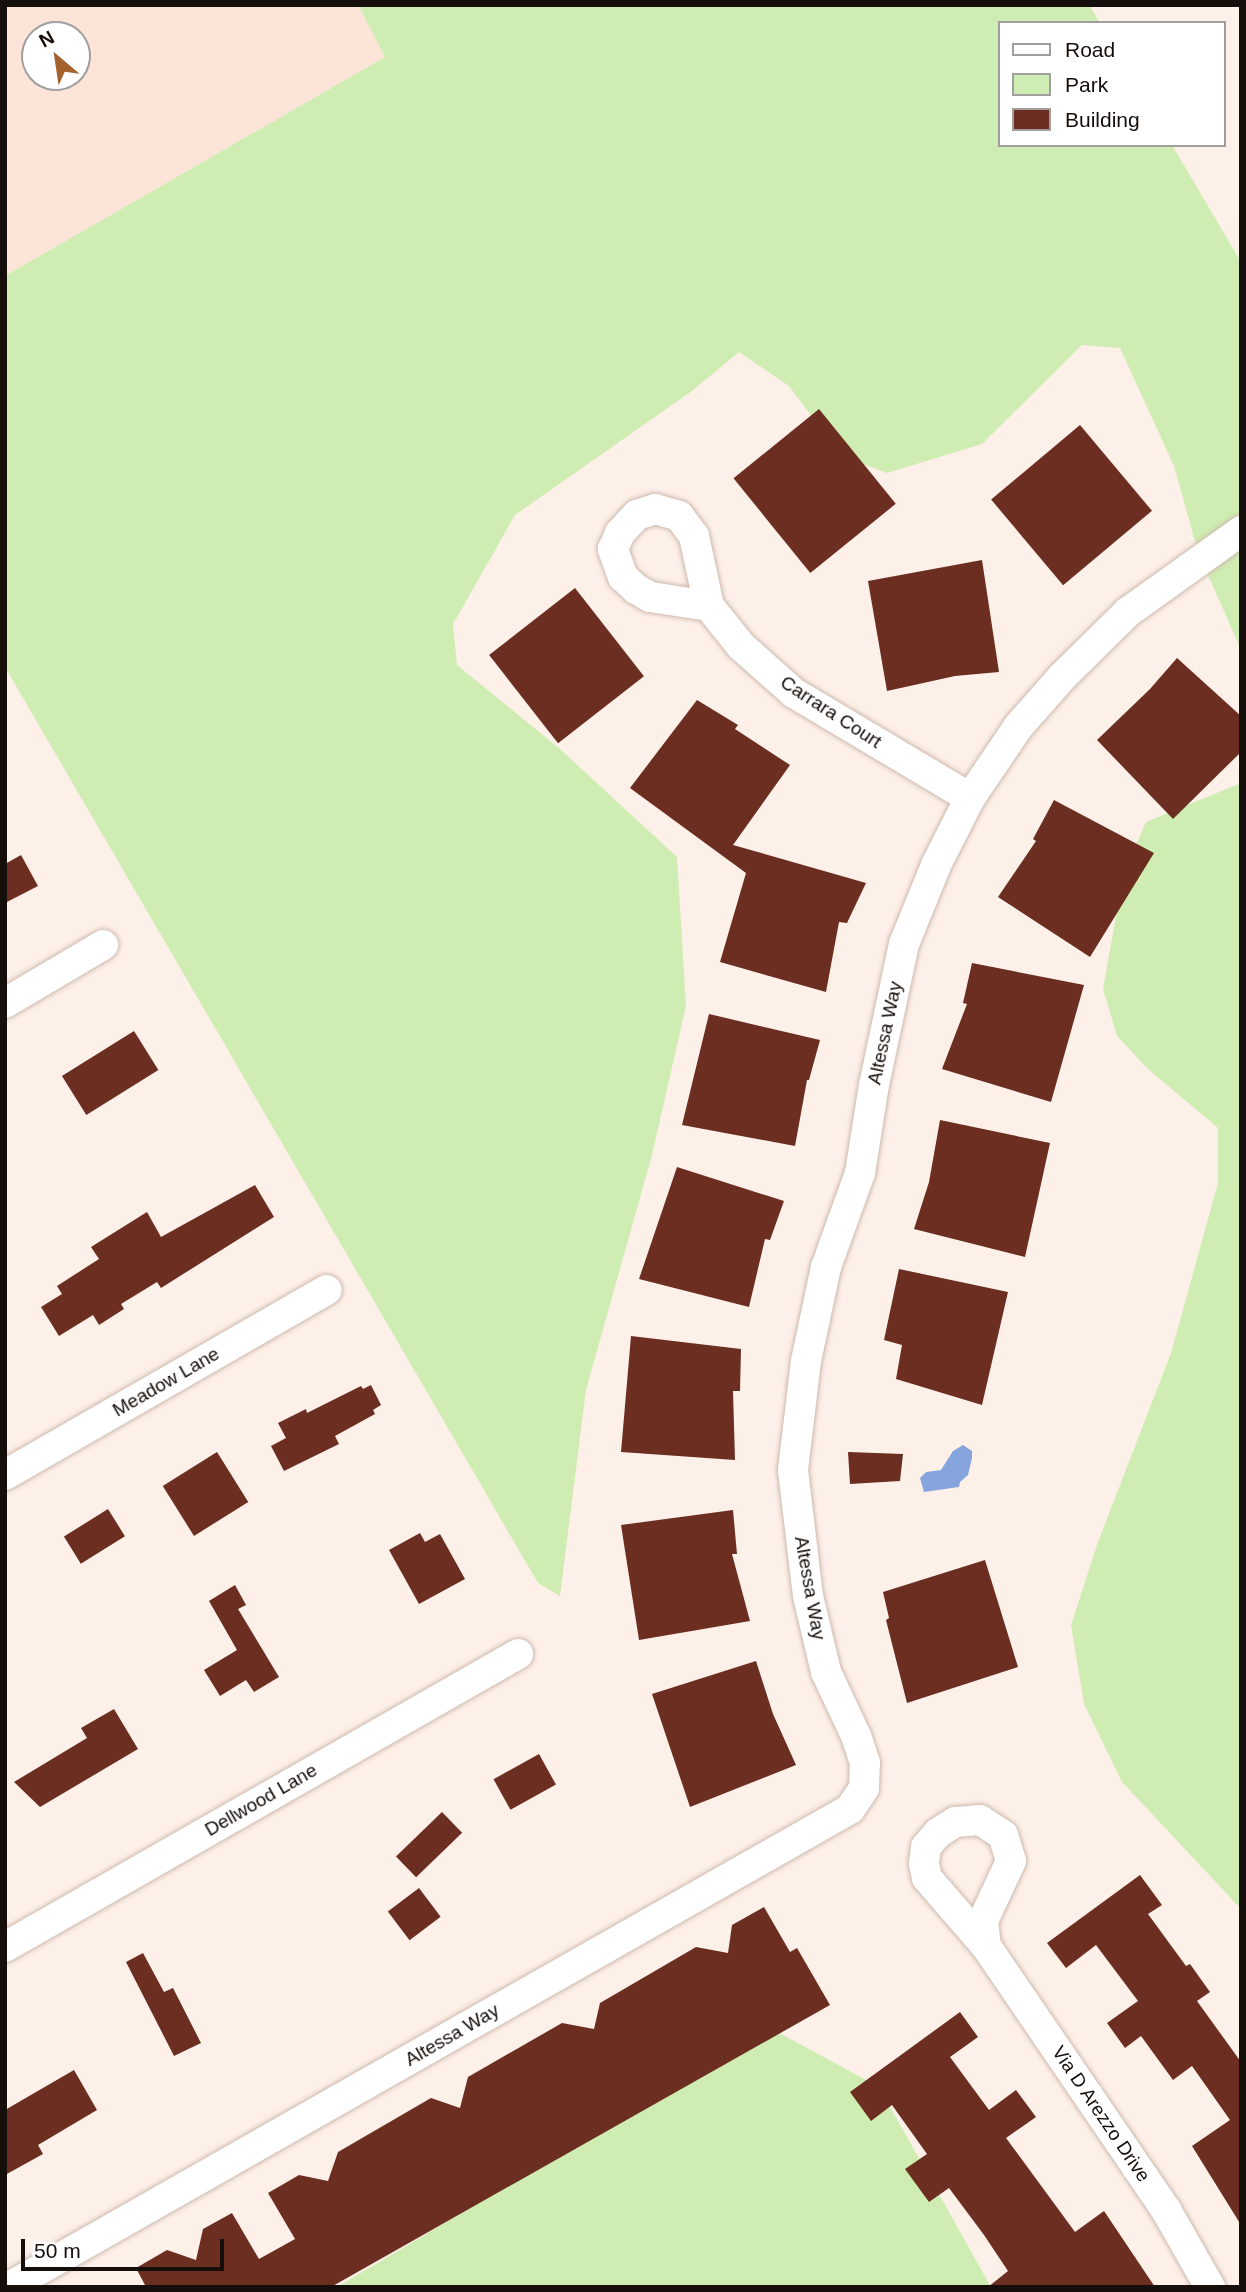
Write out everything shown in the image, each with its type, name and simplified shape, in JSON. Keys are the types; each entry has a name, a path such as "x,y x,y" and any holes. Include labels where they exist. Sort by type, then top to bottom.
{"street":[{"name":"Altessa Way","path":"9,2287 850,1809 864,1788 865,1763 856,1736 826,1672 808,1596 793,1470 806,1361 826,1266 860,1173 874,1085 904,944 936,865 970,798 1018,727 1063,676 1128,612 1241,531"},
{"name":"Carrara Court","path":"709,606 741,646 794,693 970,798"},
{"path":"5,1003 103,945"},
{"name":"Meadow Lane","path":"5,1475 327,1290"},
{"name":"Dellwood Lane","path":"5,1947 518,1654"},
{"name":"Via D Arezzo Drive","path":"986,1946 1166,2210 1210,2287"}],"shaded area":[{"path":"5,5 358,5 385,57 5,276"}],"green space":[{"path":"358,5 1089,5 1099,21 998,21 998,147 1173,147 1241,262 1241,650 1198,552 1174,466 1120,348 1082,345 982,444 887,473 841,456 789,386 739,352 692,391 515,515 453,624 457,665 560,749 677,857 686,1006 652,1155 586,1390 560,1596 538,1583 5,667 5,276 385,57"},
{"path":"1241,783 1241,1909 1122,1782 1084,1704 1071,1625 1098,1542 1171,1353 1218,1183 1218,1128 1148,1069 1117,1036 1103,989 1124,872 1146,822"},
{"path":"772,2029 879,2087 991,2287 337,2287"}],"water":[{"path":"963,1445 972,1451 972,1458 968,1475 960,1482 959,1487 924,1492 920,1478 926,1472 941,1470 953,1451"}],"building":[{"path":"819,409 896,504 810,573 734,478"},
{"path":"1080,425 1152,511 1063,585 991,500"},
{"path":"982,560 999,672 955,676 887,691 868,581"},
{"path":"575,588 644,676 558,743 489,655"},
{"path":"1177,658 1241,716 1241,752 1173,819 1097,740 1150,689"},
{"path":"697,700 738,725 735,729 790,765 733,845 866,883 847,923 839,922 826,992 720,962 746,873 630,788"},
{"path":"1054,800 1154,853 1090,957 998,897 1036,841 1033,839"},
{"path":"21,855 38,886 5,903 5,864"},
{"path":"972,963 1084,985 1051,1102 942,1069 967,1004 963,1003"},
{"path":"709,1014 820,1040 807,1080 795,1146 682,1125"},
{"path":"134,1031 158,1070 86,1115 62,1076"},
{"path":"940,1120 1050,1143 1025,1257 914,1229 929,1182"},
{"path":"677,1167 784,1201 770,1240 765,1239 749,1307 639,1279"},
{"path":"255,1185 274,1217 161,1288 157,1282 121,1304 124,1309 99,1325 93,1315 59,1336 41,1307 62,1294 57,1286 99,1259 91,1247 147,1212 161,1237"},
{"path":"899,1269 1008,1292 982,1405 896,1379 902,1345 884,1340"},
{"path":"631,1336 741,1349 740,1391 733,1391 735,1460 621,1452"},
{"path":"371,1385 381,1405 373,1410 375,1414 335,1436 339,1444 284,1471 271,1446 286,1438 278,1423 306,1409 307,1413 361,1386 363,1389"},
{"path":"217,1452 248,1502 194,1536 163,1486"},
{"path":"848,1452 903,1454 900,1481 850,1484"},
{"path":"108,1509 125,1536 81,1564 64,1537"},
{"path":"733,1510 737,1554 732,1554 750,1621 639,1640 621,1525"},
{"path":"420,1533 425,1542 440,1534 465,1579 419,1604 389,1550"},
{"path":"985,1560 1018,1667 907,1703 886,1620 889,1618 883,1592"},
{"path":"235,1585 246,1605 238,1609 279,1677 254,1692 246,1680 220,1696 204,1670 237,1650 209,1601"},
{"path":"756,1661 773,1714 796,1765 690,1807 652,1694"},
{"path":"114,1709 138,1749 40,1807 14,1782 87,1738 81,1728"},
{"path":"539,1754 556,1785 510,1810 494,1779"},
{"path":"442,1812 462,1833 416,1877 396,1856"},
{"path":"1140,1875 1162,1905 1148,1914 1186,1966 1190,1964 1210,1992 1197,2001 1241,2062 1241,2225 1192,2146 1230,2120 1192,2066 1173,2080 1141,2036 1125,2048 1107,2023 1138,2001 1096,1945 1066,1968 1047,1943"},
{"path":"419,1888 441,1917 410,1940 388,1911"},
{"path":"764,1907 790,1952 797,1948 830,2005 331,2287 146,2287 136,2268 167,2250 196,2260 203,2229 232,2213 259,2259 295,2239 268,2193 299,2175 328,2181 338,2152 431,2098 460,2108 468,2077 562,2023 594,2029 600,2003 696,1947 728,1953 732,1925"},
{"path":"143,1953 164,1992 173,1988 201,2043 174,2056 126,1962"},
{"path":"960,2012 978,2037 950,2057 989,2110 1016,2090 1036,2117 1006,2138 1075,2232 1104,2211 1155,2287 988,2287 1008,2271 984,2235 949,2188 929,2202 905,2169 927,2154 892,2105 871,2121 850,2092"},
{"path":"74,2070 97,2110 38,2145 43,2154 5,2175 5,2110"}]}
